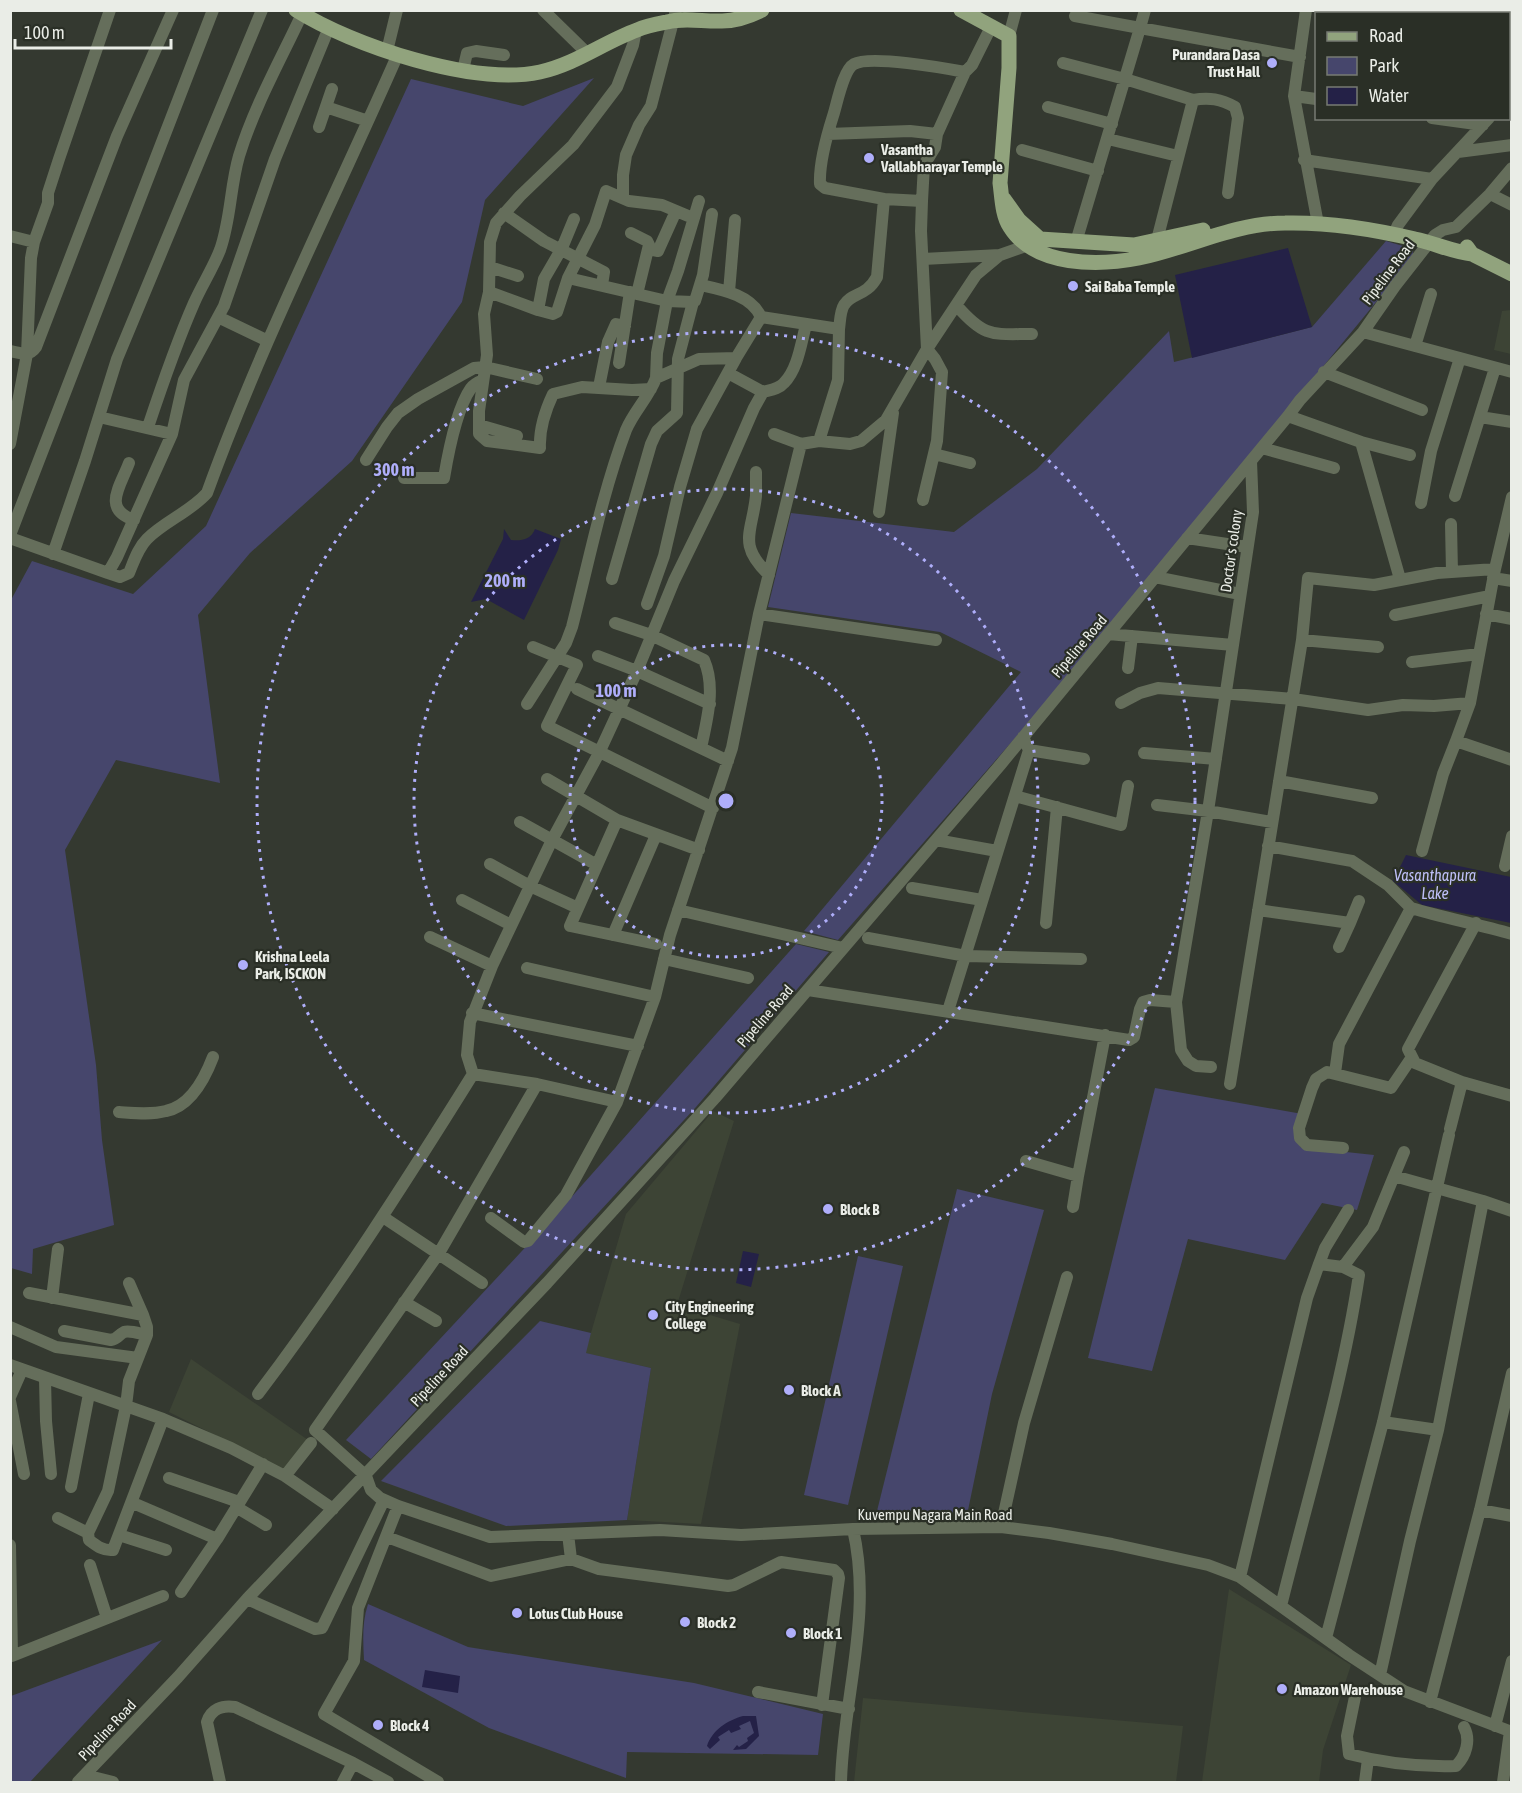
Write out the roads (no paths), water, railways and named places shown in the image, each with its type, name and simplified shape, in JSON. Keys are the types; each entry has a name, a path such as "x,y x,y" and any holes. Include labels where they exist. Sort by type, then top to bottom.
{"main road":[{"path":"299,12 328,30 392,52 483,74 514,75 555,68 672,14 724,21 762,10"},
{"path":"961,10 985,20 1009,36 1009,68 1000,183 1002,197 1010,227 1035,243 1045,255 1064,260 1093,262 1247,227 1317,220"},
{"path":"1035,243 1076,242 1136,252 1157,240 1238,220 1298,215 1317,220 1396,230 1432,239 1472,254 1512,274"}],"street":[{"path":"10,444 27,354 31,258 34,242 48,203 48,193 58,159 110,10"},
{"path":"10,351 27,354 33,352 36,347 117,136 173,10"},
{"path":"213,10 10,537 120,577 129,573 146,540 178,515 196,505 207,493 268,341 368,121 392,52 397,10"},
{"path":"53,554 117,359 262,10"},
{"path":"543,10 588,54"},
{"path":"1009,36 1016,10"},
{"path":"1076,242 1145,10"},
{"path":"1306,10 1294,96 1304,160 1317,220"},
{"path":"148,427 168,364 195,300 219,252 227,227 233,182 240,153 299,12"},
{"path":"623,198 626,155 639,125 651,106 672,14"},
{"path":"1075,16 1300,57"},
{"path":"923,500 937,441 942,372 927,349 921,231 924,165 934,147 937,134 964,72 972,65 985,20"},
{"path":"108,573 172,434 184,380 224,306 275,159 328,30"},
{"path":"636,30 633,45 616,87 573,145 496,223 490,242 489,292 484,314 487,355 479,411 479,434 487,441 540,448 540,435 553,394 582,387 622,390 653,383 699,359 736,358"},
{"path":"463,70 467,53 476,51 504,55"},
{"path":"922,201 884,199 825,188 820,184 828,134 846,73 853,64 867,61 928,65 964,72"},
{"path":"1063,63 1193,100 1205,98 1222,100 1235,107 1238,118 1228,193"},
{"path":"319,127 332,89"},
{"path":"1294,96 1315,99"},
{"path":"1157,240 1193,100"},
{"path":"326,107 368,121"},
{"path":"1048,107 1112,124"},
{"path":"1459,120 1486,122"},
{"path":"1396,230 1432,179 1486,122"},
{"path":"828,134 910,132 937,134"},
{"path":"1108,139 1178,156"},
{"path":"1458,152 1512,146"},
{"path":"1022,150 1098,171"},
{"path":"1304,160 1432,179"},
{"path":"1432,239 1443,230 1456,227 1490,194 1512,168"},
{"path":"489,292 538,310 553,314 557,312 568,278 595,225 606,191 623,198 662,206 693,218"},
{"path":"1490,194 1512,205"},
{"path":"819,441 838,380 839,330 843,306 850,299 871,289 877,277 884,199"},
{"path":"527,704 566,643 572,627 598,518 627,429 653,383 667,301 699,201"},
{"path":"648,249 658,251 676,211"},
{"path":"504,213 544,241 562,248 578,260 604,272 602,285"},
{"path":"612,579 651,444 657,430 677,413 677,369 681,346 700,285 712,214"},
{"path":"538,310 544,279 562,248 574,219"},
{"path":"729,292 735,220"},
{"path":"619,363 625,326 650,245 631,233"},
{"path":"10,236 34,242"},
{"name":"Pipeline Road","path":"82,1779 178,1677 247,1599 547,1283 715,1098 1023,737 1300,400 1363,332 1432,239"},
{"path":"923,259 1000,255 1035,243"},
{"path":"219,252 240,259"},
{"path":"774,434 801,444 819,441 850,444 861,441 886,420 927,349 976,275 1000,255"},
{"path":"490,267 518,276"},
{"path":"568,278 667,301 693,302"},
{"path":"700,285 729,292 756,306 761,317"},
{"path":"1415,346 1431,294"},
{"path":"957,306 981,330 992,333 1032,334"},
{"path":"218,317 268,341"},
{"path":"761,317 839,330"},
{"path":"646,604 664,556 673,514 697,429 761,317"},
{"path":"599,387 610,336 616,324 625,326"},
{"path":"258,1394 292,1349 383,1217 473,1074 467,1055 468,1033 472,1013 492,966 552,840 620,709 674,581 717,493 754,408 763,392 784,383 792,370 806,325"},
{"path":"1363,332 1512,372"},
{"path":"1421,503 1431,452 1460,358"},
{"path":"366,460 398,413 418,399 474,368 485,367 537,379"},
{"path":"1455,496 1495,368"},
{"path":"1324,372 1422,410"},
{"path":"728,373 763,392"},
{"path":"404,478 444,478 447,456 464,399 473,385 483,380"},
{"path":"879,512 893,408"},
{"path":"1288,416 1361,442 1410,455"},
{"path":"99,417 172,434"},
{"path":"1480,417 1512,422"},
{"path":"479,425 517,436"},
{"path":"1361,442 1400,579"},
{"path":"491,1218 524,1242 528,1241 566,1195 617,1102 655,997 678,910 728,761 759,614 801,444"},
{"path":"1262,448 1334,468"},
{"path":"934,454 970,463"},
{"name":"Doctor's colony","path":"1211,1067 1196,1066 1180,1050 1176,1002 1209,811 1253,512 1251,461"},
{"path":"129,463 116,501 116,509 122,516 134,520"},
{"path":"756,472 756,497 749,528 750,551 758,565 769,575"},
{"path":"1422,851 1443,774 1470,703 1494,574 1507,536 1512,497"},
{"path":"1451,524 1452,572"},
{"path":"1187,538 1247,547"},
{"path":"1230,1084 1293,699 1308,578 1374,585 1452,572 1494,574 1512,581"},
{"path":"1155,577 1240,594"},
{"path":"1395,615 1490,596"},
{"path":"759,614 936,640"},
{"path":"1486,614 1512,619"},
{"path":"615,623 651,635 704,660 708,669 710,704 701,748"},
{"path":"1108,634 1233,645"},
{"path":"1128,668 1132,636"},
{"path":"1302,640 1378,647"},
{"path":"533,647 577,665 547,726 713,808"},
{"path":"1412,662 1479,654"},
{"path":"598,656 710,704"},
{"path":"1121,703 1140,693 1158,688 1293,699 1368,710 1403,705 1434,706 1470,703"},
{"path":"577,689 728,761"},
{"path":"948,1011 1029,750 1023,737"},
{"path":"1456,741 1512,760"},
{"path":"1029,750 1084,759"},
{"path":"1144,753 1216,759"},
{"path":"547,779 617,820 699,850"},
{"path":"1279,782 1372,798"},
{"path":"1015,796 1121,825 1128,786"},
{"path":"1157,805 1272,822"},
{"path":"1046,923 1057,807"},
{"path":"617,820 570,926 656,944"},
{"path":"520,822 597,865"},
{"path":"613,935 656,835"},
{"path":"1505,866 1512,836"},
{"path":"936,840 998,851"},
{"path":"1269,846 1352,861 1388,885 1411,908 1512,934"},
{"path":"490,864 578,908"},
{"path":"912,888 982,900"},
{"path":"462,900 512,925"},
{"path":"1338,947 1359,901"},
{"path":"1335,1073 1339,1044 1411,908"},
{"path":"678,910 843,948"},
{"path":"1258,910 1350,923"},
{"path":"1476,923 1408,1049 1415,1063 1462,1082 1512,1096"},
{"path":"430,937 492,966"},
{"path":"868,938 966,956 1081,959"},
{"path":"664,959 748,978"},
{"path":"527,968 655,997"},
{"path":"808,990 1132,1039 1143,1002 1150,1000 1176,1002"},
{"path":"472,1013 638,1046"},
{"path":"1073,1207 1105,1035"},
{"path":"119,1112 168,1111 193,1093 206,1077 213,1057"},
{"path":"1343,1148 1307,1145 1303,1143 1299,1134 1316,1079 1327,1072 1390,1088 1412,1057"},
{"path":"473,1074 537,1084 617,1102"},
{"path":"1326,1638 1383,1422 1462,1082"},
{"path":"436,1321 404,1302 439,1253 537,1084"},
{"path":"1343,1267 1373,1227 1404,1152"},
{"path":"1026,1161 1078,1176"},
{"path":"1394,1176 1512,1211"},
{"path":"1380,1675 1438,1430 1483,1201"},
{"path":"1240,1577 1307,1298 1325,1248 1348,1210"},
{"path":"383,1217 482,1282"},
{"path":"52,1298 58,1249"},
{"path":"1281,1606 1343,1357 1359,1275 1343,1267 1319,1264"},
{"path":"1001,1527 1024,1423 1067,1277"},
{"path":"129,1283 143,1315 147,1335 129,1381 108,1491 88,1533 89,1540 106,1551 113,1550 164,1419"},
{"path":"29,1293 143,1315"},
{"name":"Kuvempu Nagara Main Road","path":"404,1302 315,1430 366,1476 371,1490 384,1500 398,1506 490,1538 660,1530 741,1535 853,1529 1001,1527 1049,1533 1150,1552 1209,1565 1240,1577 1412,1695 1511,1732"},
{"path":"10,1327 56,1347 138,1358"},
{"path":"64,1331 111,1340 116,1340 124,1332 147,1335"},
{"path":"24,1474 10,1399 16,1368 164,1419 264,1464 333,1509"},
{"path":"1430,1702 1509,1395 1512,1372"},
{"path":"45,1379 51,1474"},
{"path":"71,1487 89,1394"},
{"path":"1383,1422 1438,1430"},
{"path":"285,1476 311,1443"},
{"path":"181,1592 264,1464"},
{"path":"169,1478 238,1505 266,1525"},
{"path":"247,1599 315,1629 322,1629 384,1500"},
{"path":"133,1503 217,1539"},
{"path":"398,1506 358,1608 354,1662 324,1714 438,1782"},
{"path":"1480,1510 1512,1516"},
{"path":"58,1518 88,1533"},
{"path":"841,1782 861,1599 859,1561 853,1529"},
{"path":"568,1534 572,1559"},
{"path":"119,1535 165,1550"},
{"path":"387,1537 491,1576 572,1559 599,1569 728,1586 781,1562 834,1570 839,1578 822,1705"},
{"path":"10,1545 12,1656 163,1596"},
{"path":"90,1565 107,1618"},
{"path":"1495,1726 1512,1661"},
{"path":"758,1692 849,1709"},
{"path":"1356,1692 1347,1736 1349,1754 1368,1759 1435,1767 1456,1766 1464,1758 1468,1735 1464,1727"},
{"path":"220,1782 207,1722 208,1717 215,1710 227,1706 235,1707 388,1782"},
{"path":"1503,1782 1511,1732"},
{"path":"1365,1782 1368,1759"},
{"path":"343,1782 353,1763"},
{"path":"82,1779 113,1782"}],"water":[{"path":"1288,248 1312,327 1192,358 1175,275"},
{"path":"504,529 511,540 525,539 531,536 535,529 561,539 558,550 524,620 486,599 471,602 503,539"},
{"name":"Vasanthapura Lake","path":"1406,855 1511,877 1511,923 1422,905 1393,881"},
{"path":"743,1251 759,1254 751,1287 736,1283"},
{"path":"425,1670 460,1676 458,1693 422,1687"},
{"path":"743,1716 756,1716 759,1736 746,1749 733,1750 737,1745 739,1747 748,1741 747,1738 754,1733 750,1721 739,1726 741,1729 731,1733 729,1730 718,1737 720,1740 710,1749 707,1746 709,1740 721,1726"}],"place":[{"name":"Purandara Dasa Trust Hall","path":"1272,63"},
{"name":"Vasantha Vallabharayar Temple","path":"869,158"},
{"name":"Sai Baba Temple","path":"1073,286"},
{"name":"Krishna Leela Park, ISCKON","path":"243,965"},
{"name":"Block B","path":"828,1209"},
{"name":"City Engineering College","path":"653,1315"},
{"name":"Block A","path":"789,1390"},
{"name":"Lotus Club House","path":"517,1613"},
{"name":"Block 2","path":"685,1622"},
{"name":"Block 1","path":"791,1633"},
{"name":"Amazon Warehouse","path":"1282,1689"},
{"name":"Block 4","path":"378,1725"}]}
